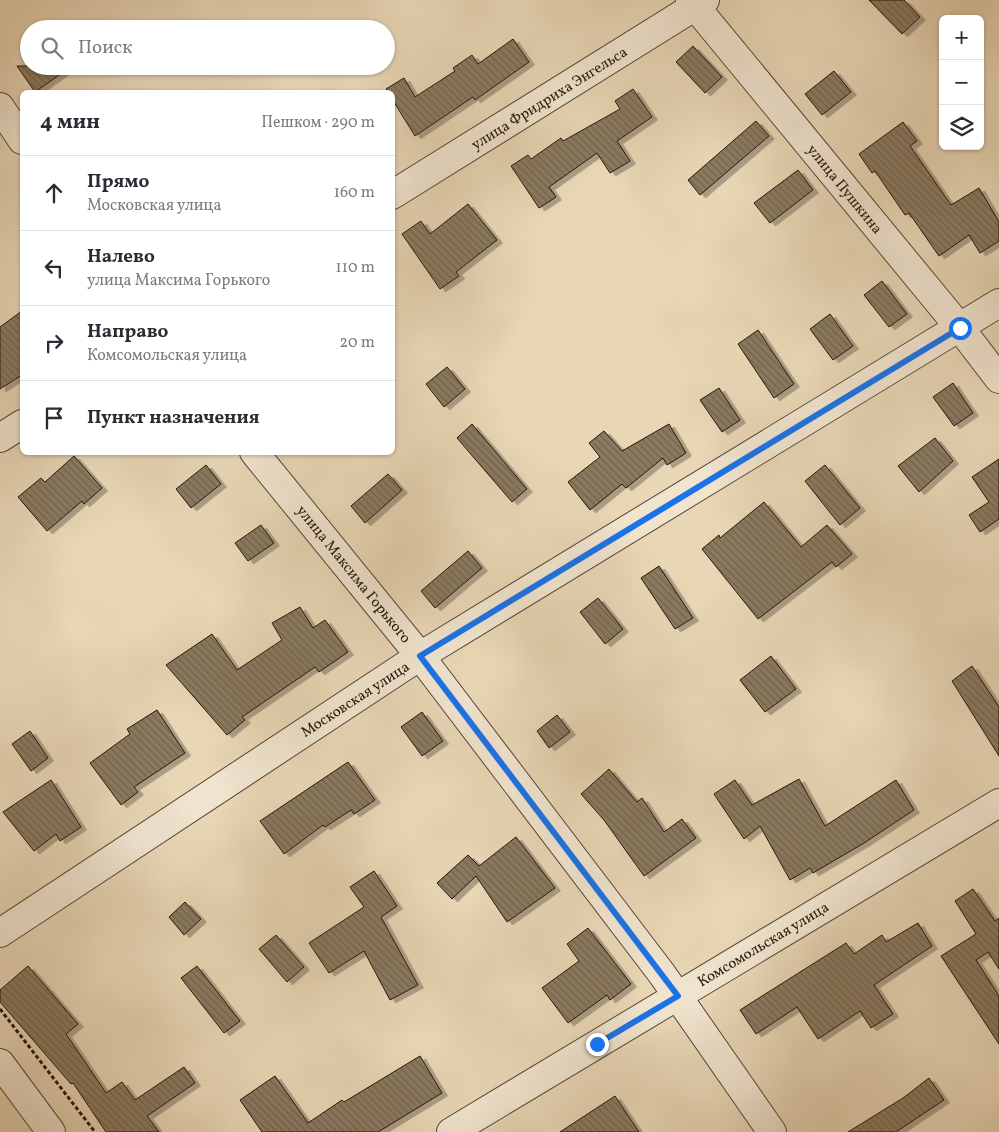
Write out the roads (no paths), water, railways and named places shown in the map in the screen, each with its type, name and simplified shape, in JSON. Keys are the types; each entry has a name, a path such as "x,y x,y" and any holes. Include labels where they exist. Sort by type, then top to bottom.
{"street":[{"name":"улица Фридриха Энгельса","path":"395,194 697,2"},
{"name":"улица Пушкина","path":"697,2 999,379"},
{"path":"0,107 20,137"},
{"name":"Московская улица","path":"0,933 420,656 999,303"},
{"path":"0,438 20,425"},
{"name":"улица Максима Горького","path":"256,455 420,656 678,996 772,1132"},
{"name":"Комсомольская улица","path":"451,1132 999,803"},
{"path":"0,1062 51,1132"}]}
